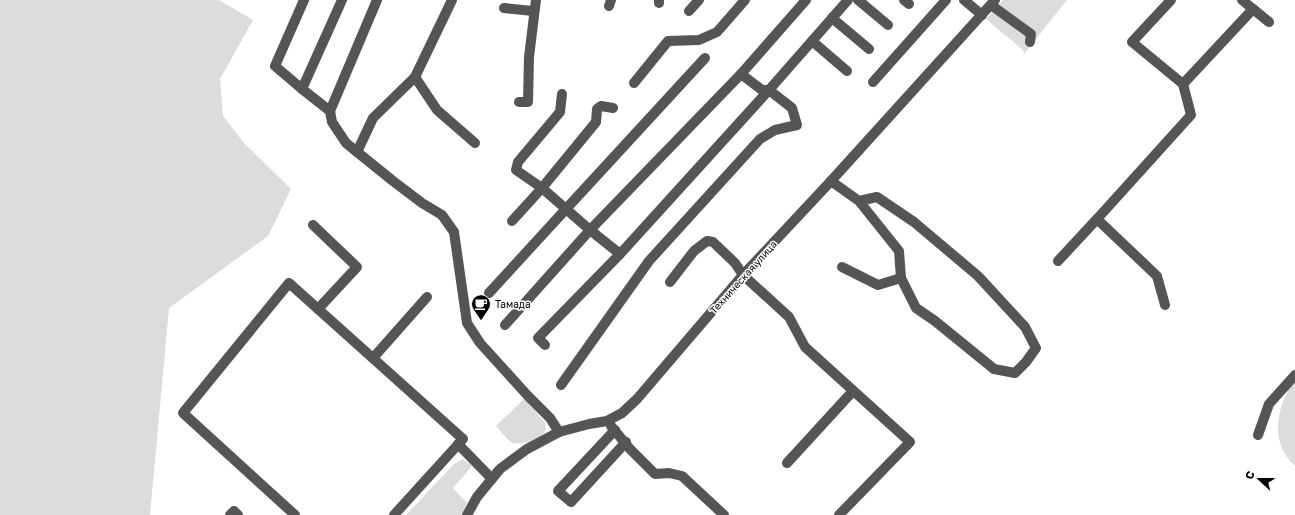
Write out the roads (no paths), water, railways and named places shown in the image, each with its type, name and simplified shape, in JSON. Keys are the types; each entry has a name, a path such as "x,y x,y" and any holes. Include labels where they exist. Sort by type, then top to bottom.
{"street":[{"path":"304,0 275,66 330,111"},
{"path":"302,89 342,0"},
{"path":"377,0 330,111 332,122 346,143 422,203 442,215 454,232 467,322 480,343 550,418 559,432"},
{"path":"357,152 373,118 415,77 452,0"},
{"path":"519,102 528,102 529,57 533,11 536,0"},
{"path":"689,11 699,0"},
{"path":"634,83 668,41 699,40 717,32 745,0"},
{"path":"505,325 590,230 741,74 806,0"},
{"path":"545,345 538,338 620,254 769,90 848,0"},
{"path":"858,0 888,25"},
{"path":"873,82 946,0"},
{"path":"964,0 982,15"},
{"path":"1058,261 1191,116 1183,84 1132,42 1171,0"},
{"path":"1244,0 1269,22"},
{"path":"993,2 1032,34 1030,42"},
{"name":"Техническая улица","path":"467,515 477,497 500,469 527,449 559,432 606,421 622,413 637,399 743,276 993,2"},
{"path":"504,8 533,11"},
{"path":"1183,84 1253,9"},
{"path":"832,18 869,49"},
{"path":"812,41 847,71"},
{"path":"489,293 705,58"},
{"path":"561,385 649,261 760,140 775,130 797,125 792,108 769,90 762,90 741,74"},
{"path":"415,77 437,110 475,143"},
{"path":"562,94 560,112 518,162 516,170 542,188 620,254"},
{"path":"512,221 542,188 596,122 597,109 601,106 613,108"},
{"path":"831,181 859,201 899,251 901,278 916,308 935,321 994,370 1015,373 1026,362 1036,348 1025,327 978,276 914,222 877,198 859,201"},
{"path":"1097,219 1157,276 1165,305"},
{"path":"313,225 357,267 318,309"},
{"path":"670,282 694,252 707,241 713,242 735,263 743,276 789,317 804,347 910,442 839,515"},
{"path":"842,267 878,285 901,278"},
{"path":"295,515 183,413 289,283 463,439 394,515"},
{"path":"373,358 427,297"},
{"path":"1258,435 1269,404 1295,375"},
{"path":"787,463 853,391"},
{"path":"606,421 616,430 655,474 669,473 682,476 724,515"},
{"path":"616,430 558,491 571,502 626,442"},
{"path":"458,444 492,479"},
{"path":"230,515 234,511 238,515"}],"place":[{"name":"Тамада","path":"481,321"}]}
